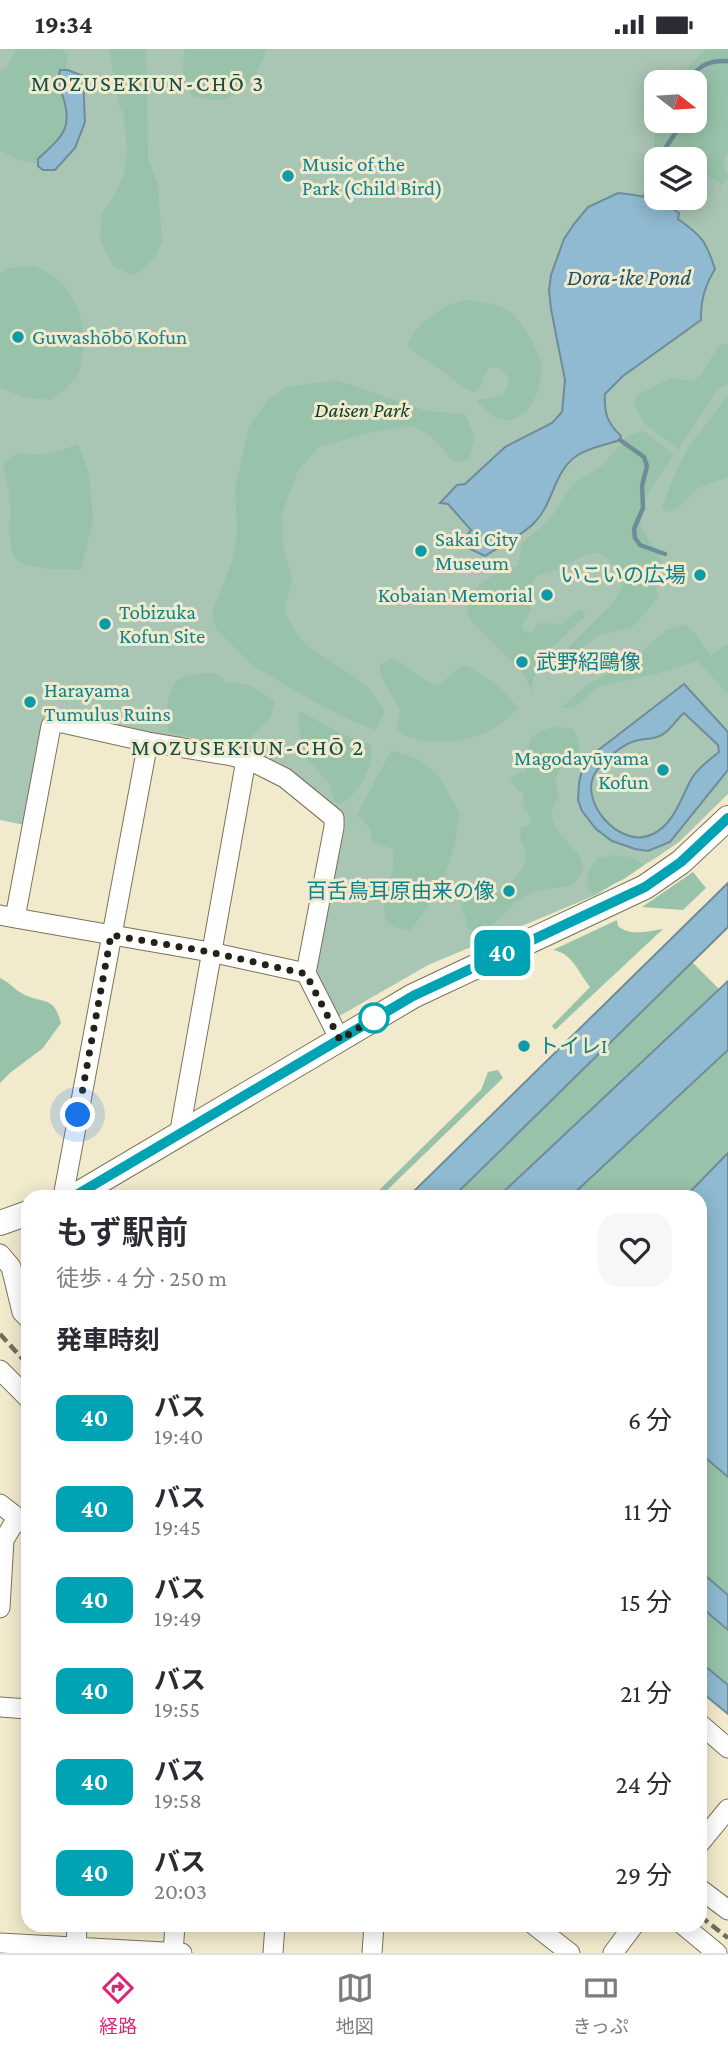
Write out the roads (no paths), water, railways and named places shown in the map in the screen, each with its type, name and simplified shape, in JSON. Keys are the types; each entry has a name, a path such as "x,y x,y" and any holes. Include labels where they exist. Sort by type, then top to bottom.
{"main road":[{"path":"85,1190 368,1021 437,983 645,887 681,862 728,818"},
{"path":"0,1223 21,1216"}],"street":[{"path":"306,974 210,952 8,916 51,726 58,722 246,760 285,778 334,818 306,974 340,1040"},
{"path":"64,1190 148,742"},
{"path":"179,1136 246,760"},
{"path":"0,1254 11,1267 21,1308"},
{"path":"0,1370 21,1391"},
{"path":"0,1504 21,1520"},
{"path":"0,1608 4,1540 21,1524"},
{"path":"0,1707 21,1708"},
{"path":"707,1730 728,1748"},
{"path":"707,1834 728,1809"},
{"path":"707,1894 728,1910"},
{"path":"76,1950 77,1932"},
{"path":"173,1953 174,1932"},
{"path":"273,1953 274,1932"},
{"path":"372,1953 374,1932"},
{"path":"543,1932 570,1953"},
{"path":"613,1953 629,1932"},
{"path":"692,1932 717,1953"},
{"path":"0,1943 76,1950 182,1953"}],"water":[{"path":"60,70 83,76 85,122 75,148 55,170 43,170 38,166 38,159 58,139 66,126 66,108 59,84"},
{"name":"Dora-ike Pond","path":"618,193 644,197 644,210 675,210 679,213 678,219 702,240 715,269 704,293 701,320 623,376 605,394 607,417 621,436 620,440 580,454 568,463 535,522 485,556 461,543 471,530 448,504 440,503 457,485 465,484 505,447 552,423 562,412 565,380 549,290 551,275 564,239 588,207"},
{"path":"684,684 728,732 728,770 670,842 648,851 612,841 596,829 582,811 578,800 579,783 583,766 592,755","holes":["684,713 718,745 719,752 695,774 672,816 653,834 640,837 627,835 615,829 596,807 592,782 597,770 624,746 662,735"]},
{"path":"728,883 728,927 460,1190 415,1190"},
{"path":"728,981 728,1050 578,1190 505,1190"},
{"path":"728,1153 728,1477 707,1459 707,1190 692,1190"},
{"path":"707,1577 728,1595 728,1630 707,1612"},
{"path":"707,1668 728,1685 728,1714 707,1697"}],"waterway":[{"path":"698,70 704,65 728,61"},
{"path":"666,147 675,133"},
{"path":"620,440 644,457 647,466 642,486 643,508 634,529 635,538 640,545 665,554"}],"railway":[{"path":"0,1334 21,1357"},
{"path":"707,1922 728,1938"}],"place":[{"name":"Music of the Park (Child Bird)","path":"288,176"},
{"name":"Guwashōbō Kofun","path":"18,337"},
{"name":"Sakai City Museum","path":"421,551"},
{"name":"いこいの広場","path":"700,575"},
{"name":"Kobaian Memorial","path":"547,595"},
{"name":"Tobizuka Kofun Site","path":"105,624"},
{"name":"武野紹鷗像","path":"522,662"},
{"name":"Harayama Tumulus Ruins","path":"30,702"},
{"name":"Magodayūyama Kofun","path":"663,770"},
{"name":"百舌鳥耳原由来の像","path":"509,891"},
{"name":"トイレI","path":"524,1046"}],"district":[{"name":"MOZUSEKIUN-CHŌ 3","path":"148,83"},
{"name":"MOZUSEKIUN-CHŌ 2","path":"248,747"}],"park label":[{"name":"Daisen Park","path":"362,410"}]}
